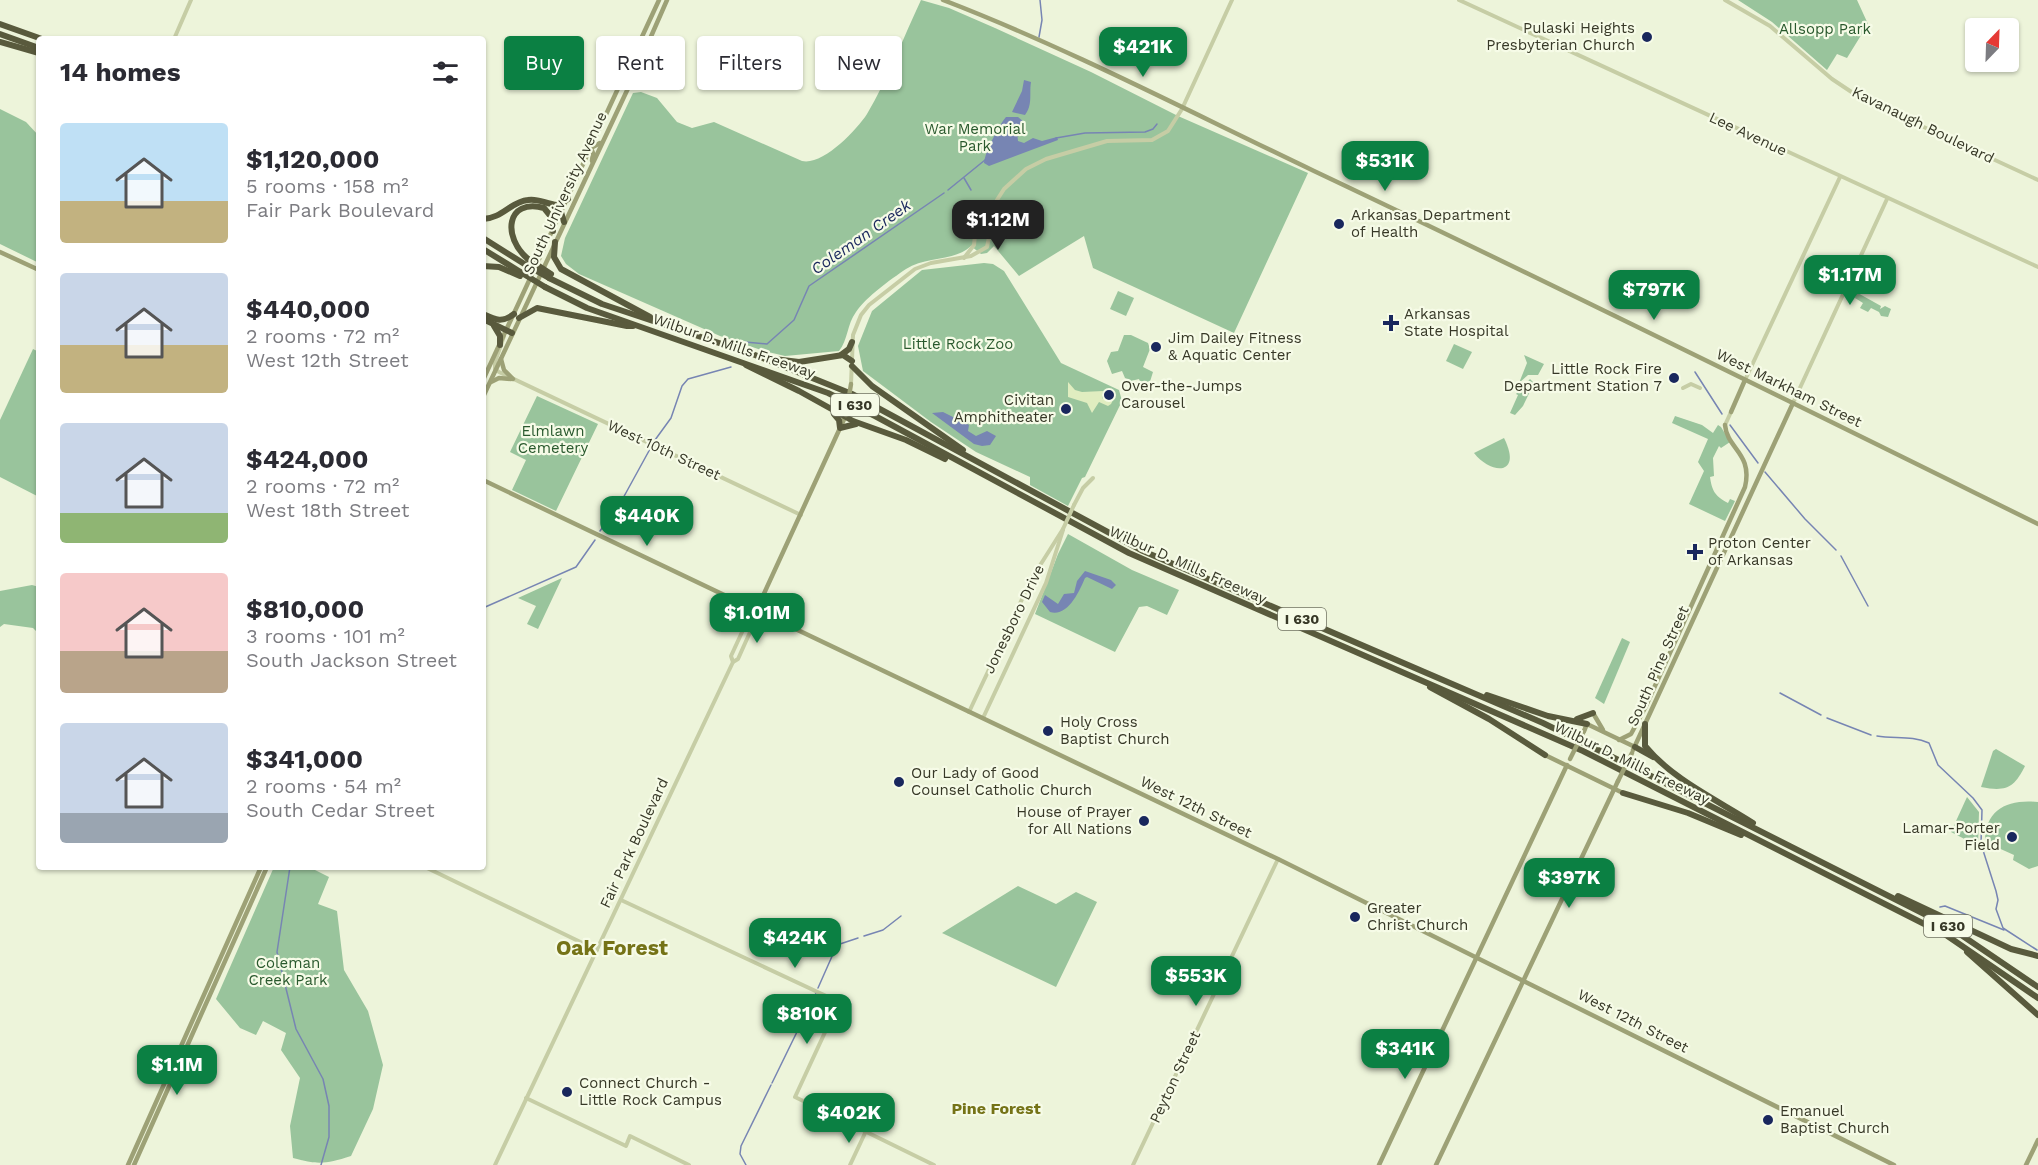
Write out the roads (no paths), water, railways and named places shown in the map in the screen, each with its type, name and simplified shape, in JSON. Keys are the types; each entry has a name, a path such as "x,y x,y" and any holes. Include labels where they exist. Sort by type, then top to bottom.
{"highway":[{"path":"0,24 36,37"},
{"path":"0,34 36,47"},
{"path":"0,42 36,52"},
{"path":"551,205 559,205 568,198"},
{"path":"486,218 498,216 524,200 539,200 561,212 564,222"},
{"path":"527,262 511,236 511,225 517,214 528,207 544,208 553,219 553,231"},
{"name":"Wilbur D. Mills Freeway","path":"486,240 527,262 570,290 602,304 755,355 852,394 1143,551 1580,740 1956,931 2038,987"},
{"path":"555,242 555,262 568,275 664,324"},
{"path":"486,251 521,274"},
{"path":"486,266 499,267 521,274"},
{"name":"Wilbur D. Mills Freeway","path":"521,274 577,304 839,397 1129,553 1583,751 1934,929 1977,954 2038,998"},
{"path":"486,315 500,321 537,308 627,326 636,325"},
{"path":"486,320 508,333"},
{"path":"491,323 499,333 500,345"},
{"path":"839,356 849,349 852,342"},
{"path":"755,355 799,362 847,356 866,381 983,465"},
{"path":"738,360 806,394 829,410 839,420 840,428 850,424 862,425"},
{"path":"851,384 856,380 866,381"},
{"path":"829,410 846,415 862,425 906,440 951,462 966,465"},
{"path":"1398,670 1489,719 1545,755"},
{"path":"1430,674 1528,710 1587,724"},
{"path":"1568,720 1584,718 1593,713"},
{"path":"1645,724 1643,739 1645,746 1664,764 1716,801 1781,841"},
{"path":"1633,750 1664,764"},
{"path":"1623,793 1688,813 1806,864"},
{"path":"1852,877 2011,949 2038,956"},
{"path":"1934,929 1975,958 2038,1016"}],"main road":[{"name":"South University Avenue","path":"486,390 508,333 561,212 658,0"},
{"name":"South University Avenue","path":"516,316 588,174 667,0"},
{"name":"West Markham Street","path":"942,0 1044,44 1653,333 2038,524"},
{"path":"588,174 592,158 591,148 598,146 605,136"},
{"path":"0,252 36,269"},
{"name":"South University Avenue","path":"486,374 508,333"},
{"path":"501,356 503,368 513,379"},
{"path":"489,384 499,378 513,379"},
{"path":"1731,412 1745,380"},
{"name":"Fair Park Boulevard","path":"756,611 846,415 851,384"},
{"name":"South Pine Street","path":"1437,1165 1633,750 1793,403"},
{"path":"1619,740 1631,734 1645,708 1745,486 1747,473 1744,458 1726,431 1725,425"},
{"name":"West 12th Street","path":"486,481 1278,859 1894,1165"},
{"path":"1593,713 1604,732"},
{"path":"1570,759 1587,724 1619,740 1633,750"},
{"path":"1545,755 1623,793"},
{"path":"1379,1165 1567,765"},
{"path":"128,1165 260,870"},
{"path":"134,1165 266,870"},
{"path":"2026,1165 2038,1140"}],"street":[{"path":"175,36 191,0"},
{"name":"Fair Park Boulevard","path":"851,384 852,342 863,311 905,275 927,264 971,256 989,245 995,205 1004,189 1026,169 1046,159 1113,139 1158,138 1171,128 1232,0"},
{"name":"Lee Avenue","path":"1459,0 2038,267"},
{"name":"Kavanaugh Boulevard","path":"1725,0 1770,26 1832,79 1859,97 2038,180"},
{"path":"1745,380 1840,177"},
{"path":"1793,403 1887,199"},
{"name":"Fair Park Boulevard","path":"964,258 974,245 975,236 983,233 992,221"},
{"path":"983,233 989,237"},
{"path":"974,245 981,249"},
{"path":"495,369 495,362 508,333"},
{"name":"West 10th Street","path":"495,369 801,515"},
{"path":"1683,388 1691,384 1700,388"},
{"path":"1725,425 1731,412"},
{"name":"Jonesboro Drive","path":"983,718 1046,583 1063,529 1074,505 1086,484 1093,478"},
{"name":"Jonesboro Drive","path":"969,712 1032,578 1063,529"},
{"name":"Fair Park Boulevard","path":"733,662 731,656 748,617 756,611"},
{"name":"Fair Park Boulevard","path":"495,1165 733,662 738,659 755,621 756,611"},
{"path":"1567,765 1570,759"},
{"name":"Peyton Street","path":"1133,1165 1278,859"},
{"path":"431,870 597,950"},
{"path":"621,900 839,1002 795,1097 933,1165"},
{"path":"526,1098 626,1146 630,1136 689,1165"},
{"path":"850,1165 866,1131"}],"water":[{"path":"1024,80 1031,82 1030,103 1025,115 1012,112 1022,91"},
{"path":"1006,117 1018,117 1024,122 1017,132 1018,141 1024,143 1033,138 1042,141 1057,137 1058,140 989,166 984,163 987,152"},
{"path":"943,412 969,425 968,431 976,436 987,431 996,436 990,445 974,444 932,413"},
{"path":"1085,571 1111,580 1116,585 1112,589 1087,577 1067,607 1056,613 1050,612 1042,602 1045,595 1058,604 1064,594 1074,593 1077,581"}],"waterway":[{"name":"Coleman Creek","path":"1039,37 1042,20 1040,0"},
{"path":"1056,138 1085,133 1145,132 1153,129 1157,124"},
{"name":"Coleman Creek","path":"948,190 985,160"},
{"path":"964,178 971,190"},
{"name":"Coleman Creek","path":"745,342 767,344 794,320 809,286 944,193"},
{"name":"Coleman Creek","path":"655,440 671,418 682,386 688,379 731,367"},
{"path":"1695,372 1722,414"},
{"path":"1730,425 1758,463"},
{"name":"Coleman Creek","path":"600,531 622,500 650,449"},
{"path":"1765,472 1805,519 1836,550"},
{"name":"Coleman Creek","path":"486,607 576,567 595,540"},
{"path":"1841,556 1868,606"},
{"path":"1780,693 1821,715"},
{"path":"1827,718 1871,735"},
{"path":"1877,736 1910,738 1929,743 1938,765 1973,798 1982,810 1981,844 1996,891 1998,900 1996,909 2003,928 2037,950"},
{"name":"Coleman Creek","path":"290,870 277,952 296,1029 323,1079 329,1106 329,1137 321,1165"},
{"path":"1940,907 1945,906 2004,930"},
{"path":"864,936 883,930 901,916"},
{"path":"818,988 837,945 858,938"},
{"path":"772,1083 816,993"},
{"path":"746,1165 740,1154 741,1146 771,1085"}],"place":[{"name":"Pulaski Heights Presbyterian Church","path":"1647,37"},
{"name":"Arkansas Department of Health","path":"1339,224"},
{"name":"Arkansas State Hospital","path":"1391,323"},
{"name":"Jim Dailey Fitness & Aquatic Center","path":"1156,347"},
{"name":"Little Rock Fire Department Station 7","path":"1674,378"},
{"name":"Over-the-Jumps Carousel","path":"1109,395"},
{"name":"Civitan Amphitheater","path":"1066,409"},
{"name":"Proton Center of Arkansas","path":"1695,552"},
{"name":"Holy Cross Baptist Church","path":"1048,731"},
{"name":"Our Lady of Good Counsel Catholic Church","path":"899,782"},
{"name":"House of Prayer for All Nations","path":"1144,821"},
{"name":"Lamar-Porter Field","path":"2012,837"},
{"name":"Greater Christ Church","path":"1355,917"},
{"name":"Connect Church - Little Rock Campus","path":"567,1092"},
{"name":"Emanuel Baptist Church","path":"1768,1120"}],"district":[{"name":"Oak Forest","path":"612,947"},
{"name":"Pine Forest","path":"996,1108"}],"park label":[{"name":"Allsopp Park","path":"1825,29"},
{"name":"War Memorial Park","path":"975,138"},
{"name":"Little Rock Zoo","path":"958,344"},
{"name":"Elmlawn Cemetery","path":"553,440"},
{"name":"Coleman Creek Park","path":"288,972"}]}
